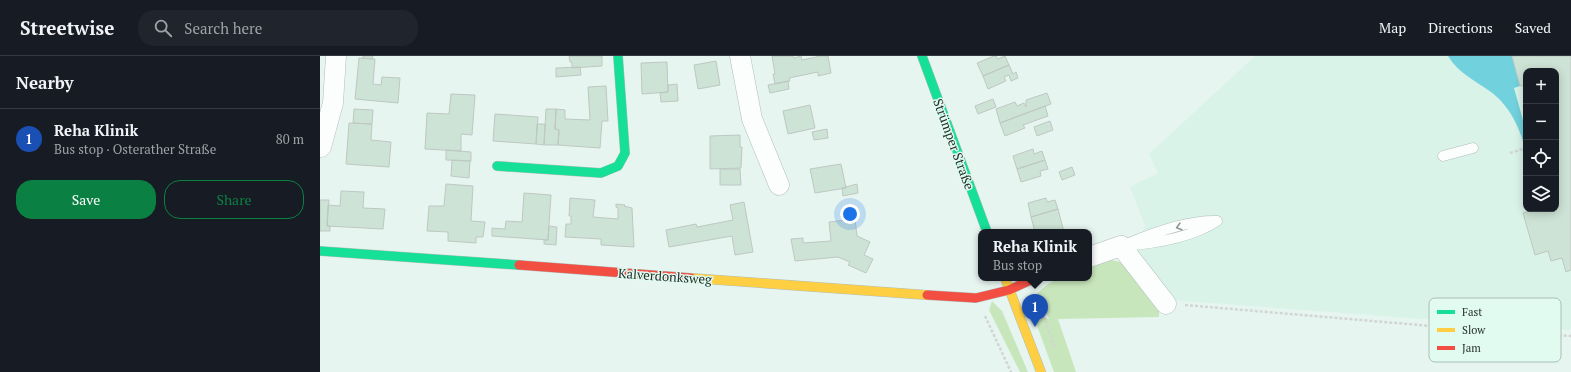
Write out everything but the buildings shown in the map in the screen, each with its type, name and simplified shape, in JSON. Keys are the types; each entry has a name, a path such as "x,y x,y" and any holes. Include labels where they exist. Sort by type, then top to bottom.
{"street":[{"path":"321,147 333,103 336,56"},
{"path":"497,166 601,173 618,166 625,153 618,56"},
{"path":"740,56 752,119 778,185"},
{"name":"Strümper Straße","path":"922,56 986,229"},
{"path":"1092,255 1120,246 1166,304"},
{"name":"Kalverdonksweg","path":"320,251 976,298 1009,290"},
{"path":"1006,281 1041,372"},
{"path":"1009,290 1028,281"}],"lane":[{"path":"1443,156 1473,148"},
{"path":"1202,220 1217,221 1205,229 1148,245 1120,246 1145,236 1202,220"}],"path":[{"path":"1510,153 1523,149"},
{"path":"976,298 1011,372"},
{"path":"1166,304 1429,326"},
{"path":"1561,335 1571,336"}],"shaded area":[{"path":"1255,56 1571,56 1571,330 1561,329 1561,298 1429,298 1429,319 1171,300 1134,255 1145,226 1130,187 1158,173 1149,154"}],"green space":[{"path":"1106,259 1120,262 1139,280 1159,305 1159,317 1058,319 1076,372 1054,372 1032,312 1049,319 1043,304 1036,295 1052,281 1092,281 1092,264"},
{"path":"992,301 1002,311 1028,372 1020,372 989,310"}],"water":[{"path":"1448,56 1512,56 1520,86 1514,88 1523,120 1523,142 1514,119 1504,104 1491,92 1462,72"}],"traffic: fast":[{"path":"497,166 601,173 618,166 625,153 618,56"},
{"path":"922,56 986,229"},
{"path":"320,251 519,265"}],"traffic: slow":[{"path":"691,278 927,295"},
{"path":"1006,281 1041,372"}],"traffic: jam":[{"path":"519,265 691,278"},
{"path":"927,295 976,298 1009,290 1028,281"}],"place":[{"name":"Reha Klinik","path":"1035,327"}]}
